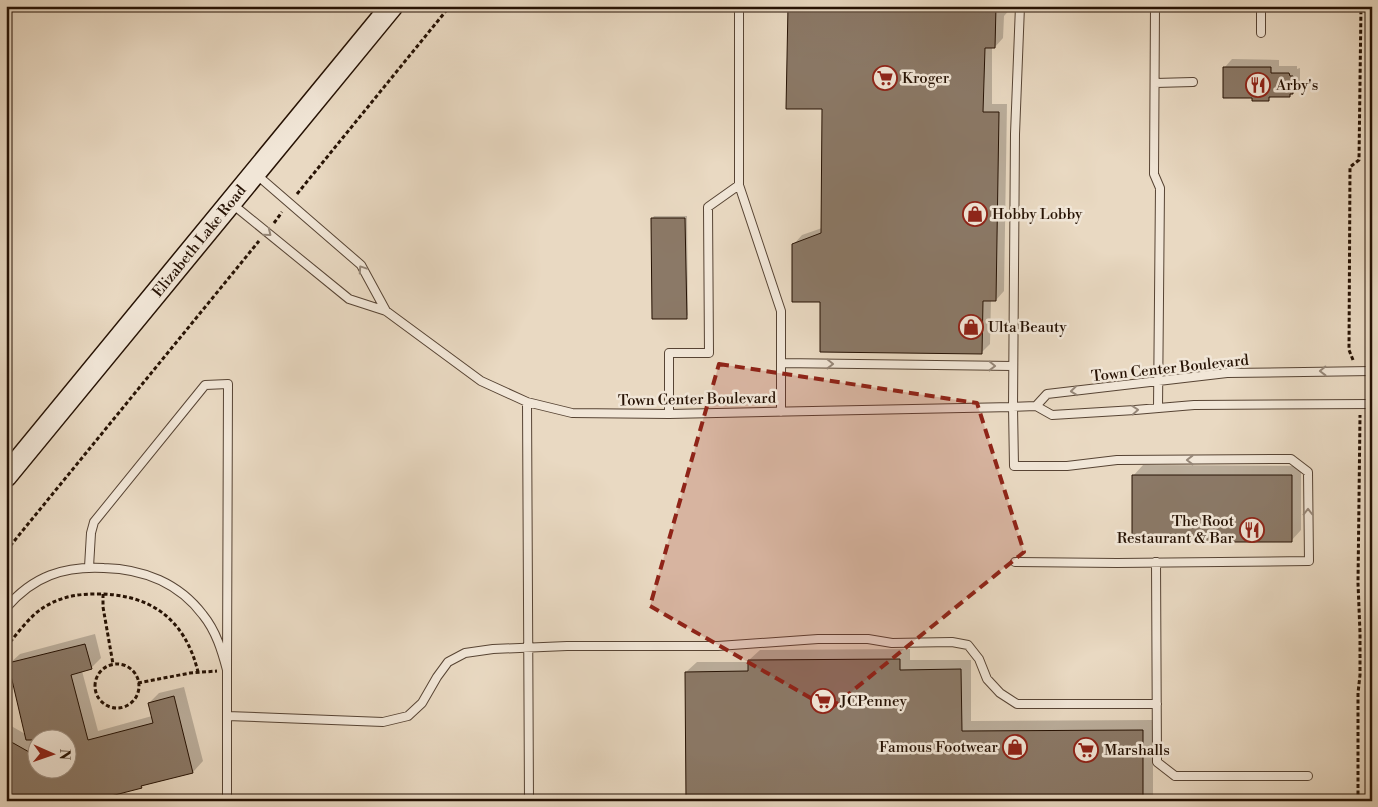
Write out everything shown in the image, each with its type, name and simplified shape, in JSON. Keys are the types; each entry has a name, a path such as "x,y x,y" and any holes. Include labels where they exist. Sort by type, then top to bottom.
{"street":[{"name":"Elizabeth Lake Road","path":"6,476 392,6"}],"lane":[{"path":"739,6 739,185 781,311 781,412"},
{"path":"1015,562 1309,561 1308,472 1291,460 1117,460 1067,466 1014,466 1015,134 1020,6"},
{"path":"1155,6 1154,174 1160,188 1158,408"},
{"path":"1260,32 1261,6"},
{"path":"1154,83 1193,82"},
{"name":"Town Center Boulevard","path":"254,173 361,265 386,311"},
{"path":"669,414 669,353 709,353 708,207 739,185"},
{"name":"Town Center Boulevard","path":"230,202 349,299 386,311 481,381 528,402 572,414 669,414 1036,406 1052,415 1194,405 1372,404"},
{"path":"781,363 1013,366"},
{"name":"Town Center Boulevard","path":"1036,406 1048,394 1227,373 1372,370"},
{"path":"89,567 91,533 94,522 205,385 228,384 227,801"},
{"path":"528,402 529,801"},
{"path":"1156,562 1157,762 1175,776 1308,776"},
{"path":"6,608 27,587 44,577 70,569 89,567 119,568 136,571 163,582 180,592 197,608 208,621 217,639 227,670"},
{"path":"228,716 383,722 408,716 422,703 448,662 465,653 493,649 528,647 718,646 818,639 868,639 892,643 952,642 968,645 979,659 988,679 1000,694 1017,704 1157,704"}],"path":[{"path":"6,551 450,6"},
{"path":"1351,355 1349,350 1350,167 1359,160 1361,6"},
{"path":"1358,801 1360,426"},
{"path":"103,594 103,607 113,664"},
{"path":"6,647 36,614 51,603 75,595 121,595 151,605 166,615 177,626 188,643 198,672"},
{"path":"113,664 124,665 129,668 134,672 138,683 136,696 127,706 120,708 113,708 101,702 95,690 97,676 106,667 113,664"},
{"path":"138,683 198,672 227,670"},
{"path":"6,716 8,725 7,740"}],"highlighted area":[{"path":"719,364 977,403 1024,552 830,709 650,606"}],"building":[{"path":"788,6 996,6 995,48 985,48 983,112 999,112 996,301 983,301 982,354 820,352 820,302 792,302 792,244 821,233 822,109 786,109"},
{"name":"Arby's","path":"1223,67 1271,67 1271,73 1289,73 1290,76 1293,76 1293,94 1290,94 1290,97 1269,97 1269,101 1252,101 1252,98 1223,98"},
{"path":"651,218 685,218 687,319 652,319"},
{"path":"1132,475 1292,475 1292,542 1132,542"},
{"path":"85,644 92,669 71,675 88,740 153,723 148,703 174,696 193,773 141,786 142,788 111,796 108,801 6,801 6,739 28,751 28,780 78,780 78,730 28,730 28,740 26,740 8,663"},
{"name":"JCPenney","path":"900,659 900,670 961,669 962,731 1143,730 1143,801 686,801 685,672 748,671 748,660"}],"place":[{"name":"Kroger","path":"885,78"},
{"name":"Arby's","path":"1258,85"},
{"name":"Hobby Lobby","path":"975,214"},
{"name":"Ulta Beauty","path":"971,327"},
{"name":"The Root Restaurant & Bar","path":"1252,530"},
{"name":"JCPenney","path":"823,701"},
{"name":"Famous Footwear","path":"1015,747"},
{"name":"Marshalls","path":"1086,750"}]}
